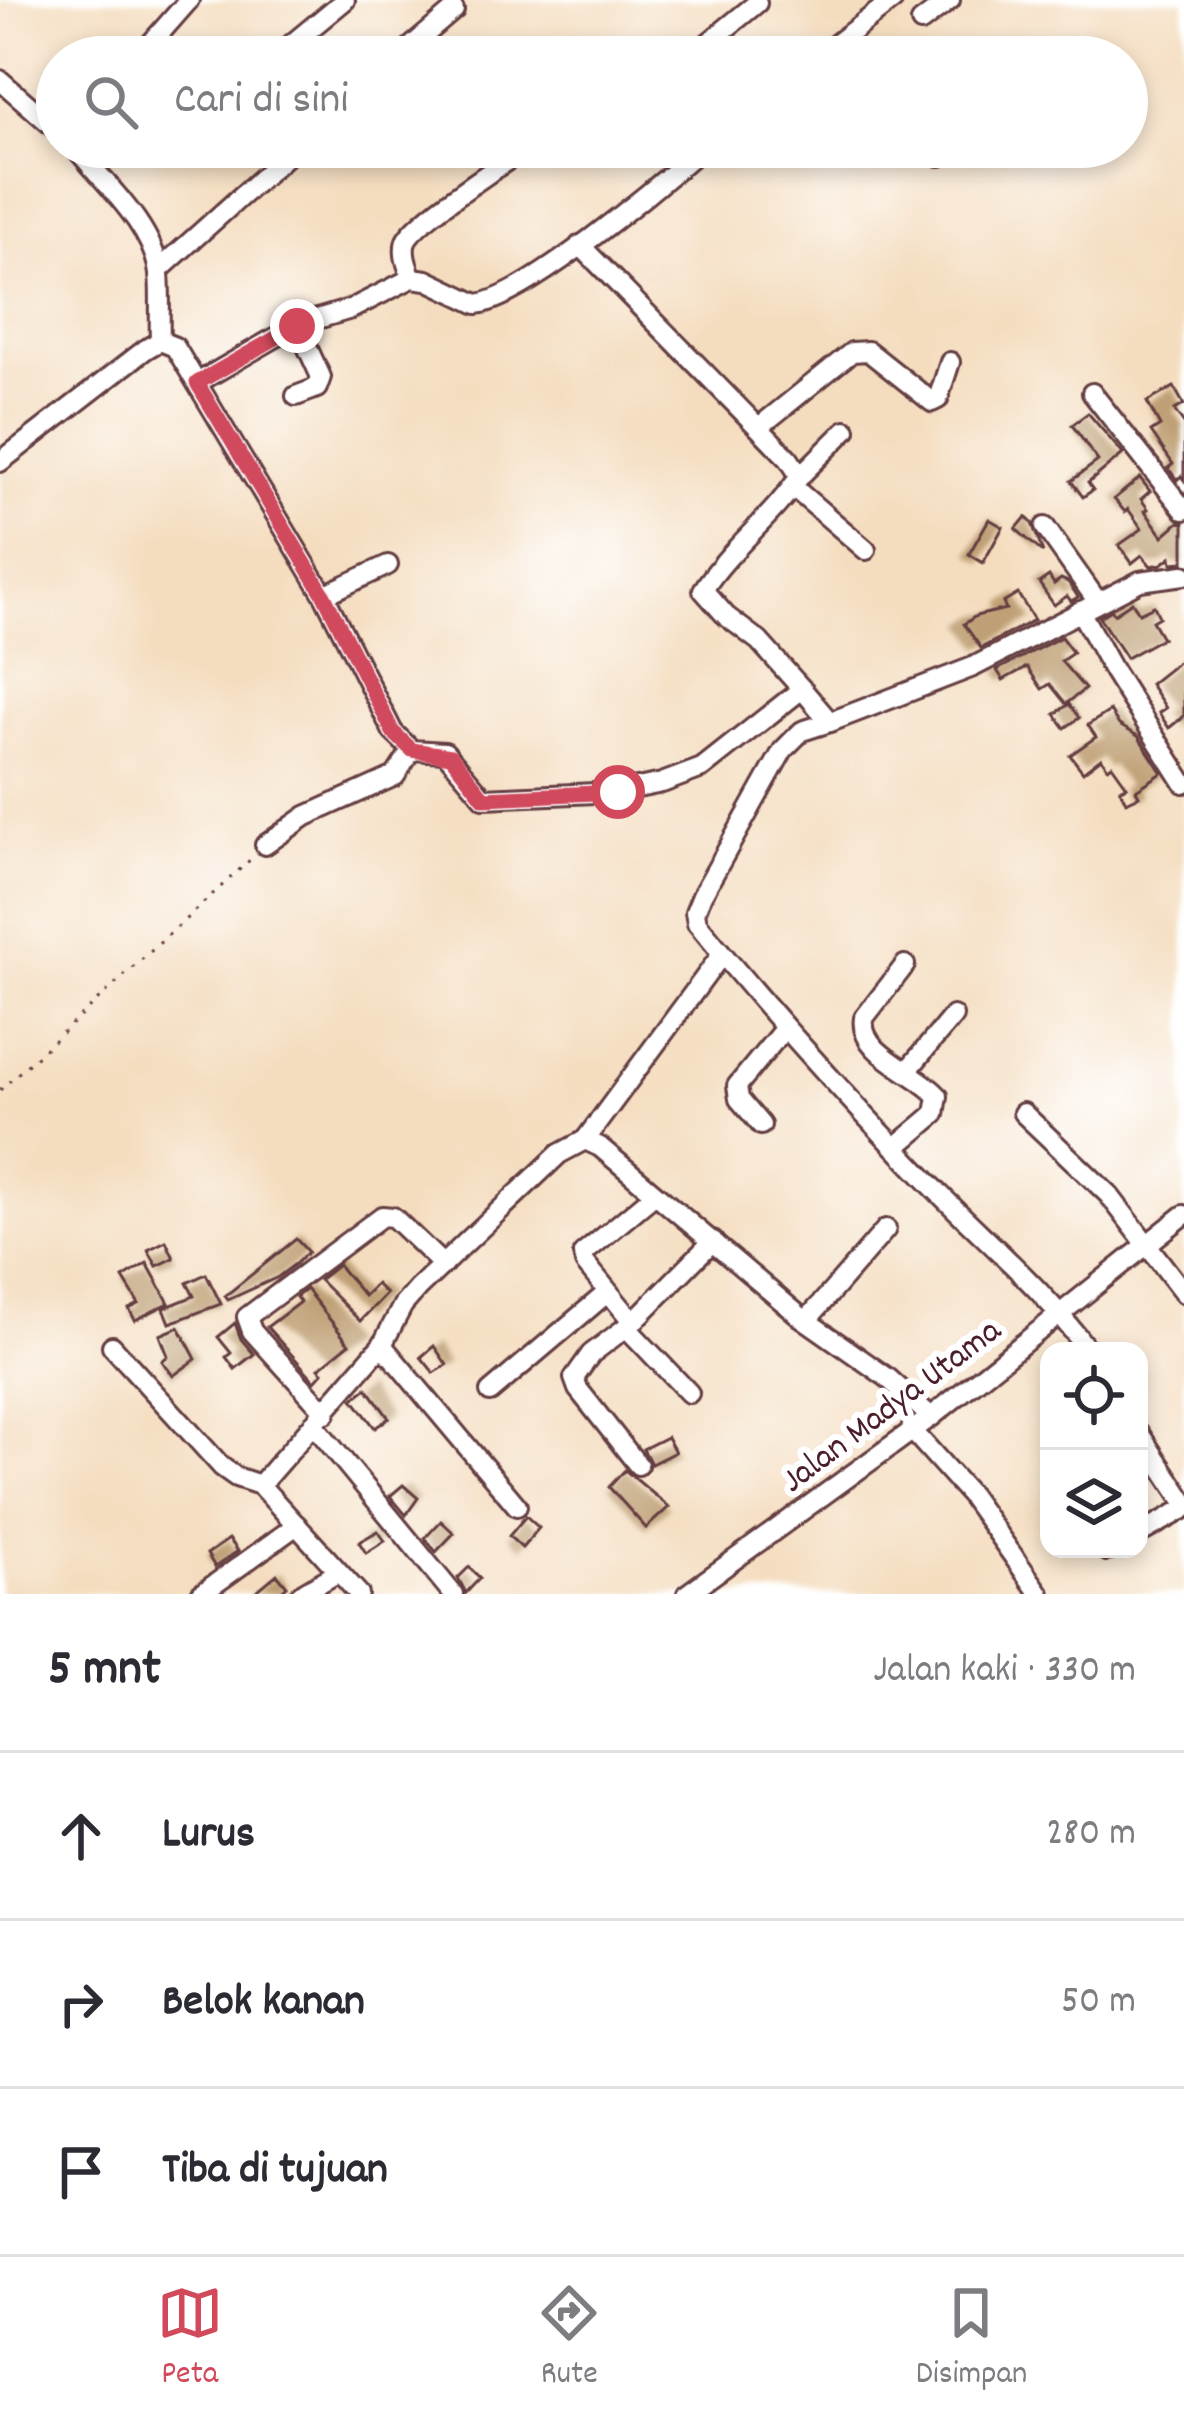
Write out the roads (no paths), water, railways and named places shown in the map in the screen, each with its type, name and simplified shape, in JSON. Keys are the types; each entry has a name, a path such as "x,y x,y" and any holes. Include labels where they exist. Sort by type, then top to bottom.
{"street":[{"path":"157,36 188,0"},
{"path":"302,36 346,0"},
{"path":"850,36 893,0"},
{"path":"921,22 950,0"},
{"path":"717,36 757,3"},
{"path":"424,36 454,10"},
{"path":"0,80 36,112"},
{"path":"92,168 141,229 159,270 160,341"},
{"path":"159,270 273,168"},
{"path":"412,278 405,257 406,240 498,168"},
{"path":"197,383 297,326 351,309 412,278 428,280 470,302 483,304 507,295 580,245 677,168"},
{"path":"580,245 759,427 797,482 866,550"},
{"path":"296,396 317,388 321,377 297,326"},
{"path":"160,341 181,353 324,595 393,732 412,750 445,752 479,794 489,799 618,792 662,784 818,707 974,667 1141,581 1184,575"},
{"path":"0,462 160,341"},
{"path":"759,427 852,352 877,356 932,402 938,399 950,362"},
{"path":"1091,393 1184,509"},
{"path":"818,707 759,641 726,616 703,590 730,553 846,430"},
{"path":"1045,527 1089,606 1113,671 1184,783"},
{"path":"324,595 388,565"},
{"path":"818,707 783,750 701,895 695,917 784,1029 927,1181 1061,1313 1082,1342"},
{"path":"265,845 306,816 395,776 412,750"},
{"path":"260,1485 382,1346 404,1305 559,1154 585,1140 722,954"},
{"path":"897,1146 935,1114 938,1105 933,1090 870,1044 862,1029 864,1018 904,965"},
{"path":"907,1071 953,1016"},
{"path":"761,1124 739,1099 737,1085 784,1029"},
{"path":"1023,1113 1094,1179 1184,1293"},
{"path":"585,1140 600,1147 654,1196 807,1320 888,1378 931,1417"},
{"path":"654,1196 587,1246 583,1254 629,1324 688,1393"},
{"name":"Jalan Madya Utama","path":"687,1594 931,1417 1184,1215"},
{"path":"442,1265 393,1217 382,1216 247,1317 252,1331 453,1594"},
{"path":"807,1320 886,1229"},
{"path":"638,1465 574,1378 592,1354 713,1241"},
{"path":"490,1392 608,1292"},
{"path":"112,1346 222,1467 260,1485 359,1594"},
{"path":"382,1346 517,1506"},
{"path":"911,1429 970,1495 1040,1594"},
{"path":"1148,1443 1178,1475 1184,1505 1148,1528"},
{"path":"201,1594 297,1525"},
{"path":"301,1594 337,1573"}]}
